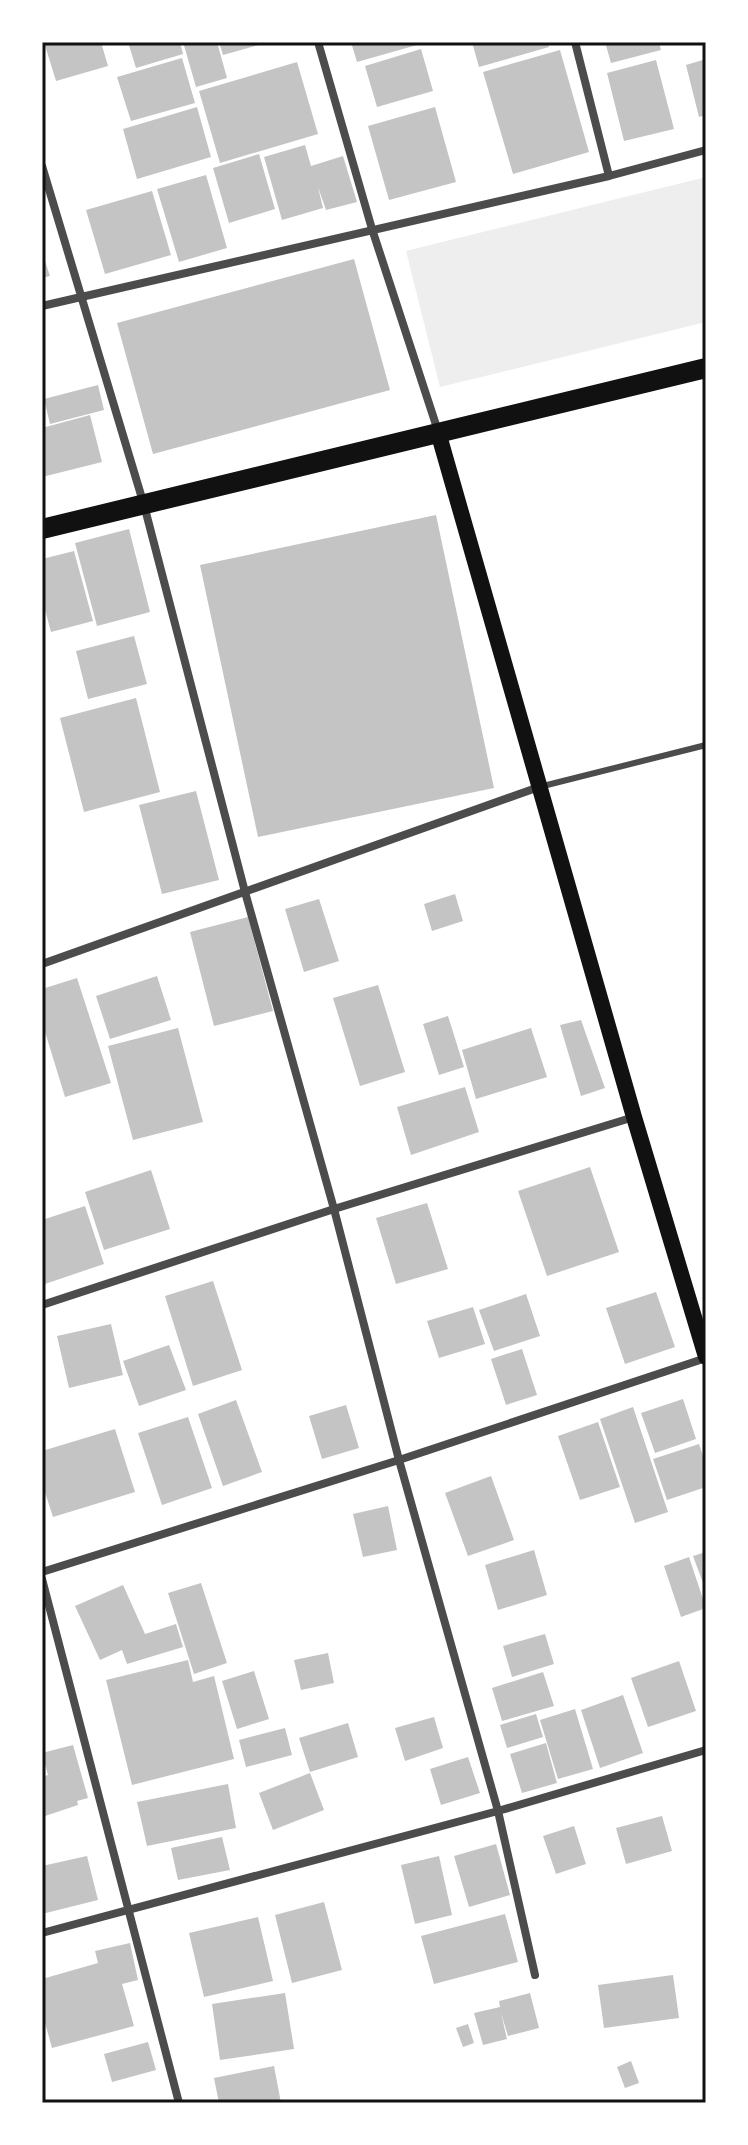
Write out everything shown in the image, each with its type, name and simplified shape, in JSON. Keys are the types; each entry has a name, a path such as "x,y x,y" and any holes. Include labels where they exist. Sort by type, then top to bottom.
{"main road":[{"path":"42,529 706,368"},
{"path":"438,432 706,1358"}],"street":[{"path":"318,42 372,229 438,432"},
{"path":"575,42 609,176"},
{"path":"42,306 609,176 706,150"},
{"path":"42,166 144,505 245,892 498,1811 535,1975"},
{"path":"42,964 540,786"},
{"path":"42,1305 334,1209 634,1117"},
{"path":"42,1572 399,1460 706,1358"},
{"path":"42,1579 179,2103"},
{"path":"42,1933 498,1811 706,1750"}],"lane":[{"path":"540,786 706,745"}],"shaded area":[{"path":"706,177 706,322 440,387 406,251"}],"building":[{"path":"44,42 101,42 108,66 56,81"},
{"path":"128,42 180,42 183,54 136,68"},
{"path":"183,42 217,42 227,78 196,87"},
{"path":"219,42 266,42 266,43 223,55"},
{"path":"351,42 424,42 424,43 357,62"},
{"path":"472,42 548,42 549,47 479,67"},
{"path":"605,42 659,42 661,50 611,63"},
{"path":"421,49 433,91 377,107 365,66"},
{"path":"560,50 589,152 513,174 483,72"},
{"path":"182,58 195,103 131,121 117,77"},
{"path":"706,59 706,115 699,117 686,65"},
{"path":"656,60 674,129 624,141 607,73"},
{"path":"297,62 318,134 220,163 199,91"},
{"path":"197,107 211,157 137,179 123,129"},
{"path":"435,107 456,182 389,200 368,126"},
{"path":"305,145 311,166 343,156 357,202 326,210 318,187 323,208 282,220 264,157"},
{"path":"259,154 275,209 229,223 213,168"},
{"path":"206,175 227,248 179,262 157,189"},
{"path":"152,191 171,255 105,274 86,210"},
{"path":"42,252 50,276 42,278"},
{"path":"354,259 390,390 153,454 117,323"},
{"path":"98,385 104,410 50,424 44,399"},
{"path":"90,415 102,462 42,477 42,428"},
{"path":"436,515 494,788 258,837 200,565"},
{"path":"129,529 150,612 97,626 75,543"},
{"path":"74,551 93,621 51,632 42,598 42,559"},
{"path":"134,636 147,684 88,699 76,651"},
{"path":"136,698 160,792 84,812 60,718"},
{"path":"196,791 219,880 162,894 139,805"},
{"path":"455,894 463,921 432,931 424,904"},
{"path":"319,899 339,961 304,972 285,909"},
{"path":"248,917 273,1011 214,1026 190,932"},
{"path":"157,976 171,1020 110,1039 96,996"},
{"path":"77,978 111,1083 65,1097 42,1022 42,989"},
{"path":"378,985 405,1072 360,1086 333,998"},
{"path":"448,1016 464,1067 439,1075 423,1024"},
{"path":"581,1020 605,1088 581,1096 560,1025"},
{"path":"178,1028 203,1122 133,1140 108,1046"},
{"path":"531,1028 547,1077 476,1099 462,1050"},
{"path":"465,1087 479,1132 411,1155 397,1107"},
{"path":"590,1167 619,1252 547,1276 518,1191"},
{"path":"151,1170 170,1229 104,1250 85,1192"},
{"path":"427,1203 448,1269 396,1284 376,1218"},
{"path":"85,1206 104,1264 42,1285 42,1220"},
{"path":"213,1281 242,1370 193,1386 165,1296"},
{"path":"656,1292 675,1347 625,1364 606,1308"},
{"path":"526,1294 540,1336 494,1351 479,1310"},
{"path":"473,1307 485,1344 439,1358 427,1321"},
{"path":"111,1324 123,1375 69,1388 57,1336"},
{"path":"169,1345 186,1390 139,1406 123,1361"},
{"path":"522,1349 537,1395 506,1405 491,1359"},
{"path":"683,1399 696,1439 655,1453 641,1413"},
{"path":"236,1400 262,1472 223,1486 198,1414"},
{"path":"346,1405 359,1448 322,1459 309,1416"},
{"path":"633,1407 668,1512 635,1523 600,1419"},
{"path":"188,1417 212,1488 162,1505 138,1433"},
{"path":"598,1422 620,1487 580,1500 558,1436"},
{"path":"115,1429 135,1492 53,1517 42,1483 42,1451"},
{"path":"699,1444 706,1465 706,1487 667,1500 653,1459"},
{"path":"491,1476 514,1540 468,1556 445,1493"},
{"path":"388,1506 397,1550 363,1557 353,1514"},
{"path":"534,1550 547,1595 498,1610 485,1565"},
{"path":"706,1552 706,1591 693,1556"},
{"path":"689,1557 706,1608 681,1617 664,1566"},
{"path":"201,1583 227,1663 194,1674 168,1593"},
{"path":"123,1585 145,1634 176,1624 183,1647 127,1664 122,1650 100,1660 75,1606"},
{"path":"545,1634 554,1664 512,1677 503,1646"},
{"path":"328,1653 334,1683 301,1690 294,1660"},
{"path":"188,1660 193,1682 214,1676 234,1759 132,1785 106,1680"},
{"path":"679,1661 696,1711 648,1727 631,1678"},
{"path":"254,1671 269,1719 237,1729 222,1681"},
{"path":"543,1672 554,1706 502,1721 492,1688"},
{"path":"623,1695 643,1753 600,1768 581,1710"},
{"path":"575,1709 593,1769 558,1779 540,1720"},
{"path":"536,1714 543,1737 507,1748 500,1725"},
{"path":"434,1717 443,1748 405,1761 395,1728"},
{"path":"348,1723 358,1757 310,1772 299,1738"},
{"path":"285,1728 292,1755 246,1767 239,1740"},
{"path":"546,1743 557,1783 522,1793 510,1754"},
{"path":"73,1745 88,1798 77,1801 78,1805 42,1817 42,1777 48,1775 42,1753"},
{"path":"468,1757 480,1793 441,1805 430,1769"},
{"path":"310,1773 324,1810 273,1830 259,1793"},
{"path":"228,1784 236,1828 147,1846 137,1802"},
{"path":"662,1816 672,1851 626,1864 616,1828"},
{"path":"574,1826 586,1864 556,1874 543,1836"},
{"path":"222,1837 230,1870 178,1880 171,1848"},
{"path":"496,1844 510,1895 469,1907 454,1856"},
{"path":"87,1856 98,1900 42,1914 42,1866"},
{"path":"439,1856 452,1915 415,1924 401,1865"},
{"path":"324,1902 342,1970 292,1983 275,1915"},
{"path":"505,1914 518,1962 434,1984 421,1936"},
{"path":"258,1917 273,1981 204,1997 189,1933"},
{"path":"130,1943 138,1980 122,1984 134,2026 52,2048 42,2012 42,1979 98,1963 95,1951"},
{"path":"673,1975 679,2018 604,2028 598,1985"},
{"path":"285,1993 294,2049 220,2060 212,2004"},
{"path":"530,1993 539,2028 508,2036 501,2013 507,2039 483,2045 474,2013 500,2007 499,2001"},
{"path":"468,2024 474,2043 463,2047 456,2028"},
{"path":"148,2042 156,2070 112,2082 104,2054"},
{"path":"631,2061 639,2083 625,2088 617,2067"},
{"path":"274,2066 281,2103 219,2103 214,2078"}]}
